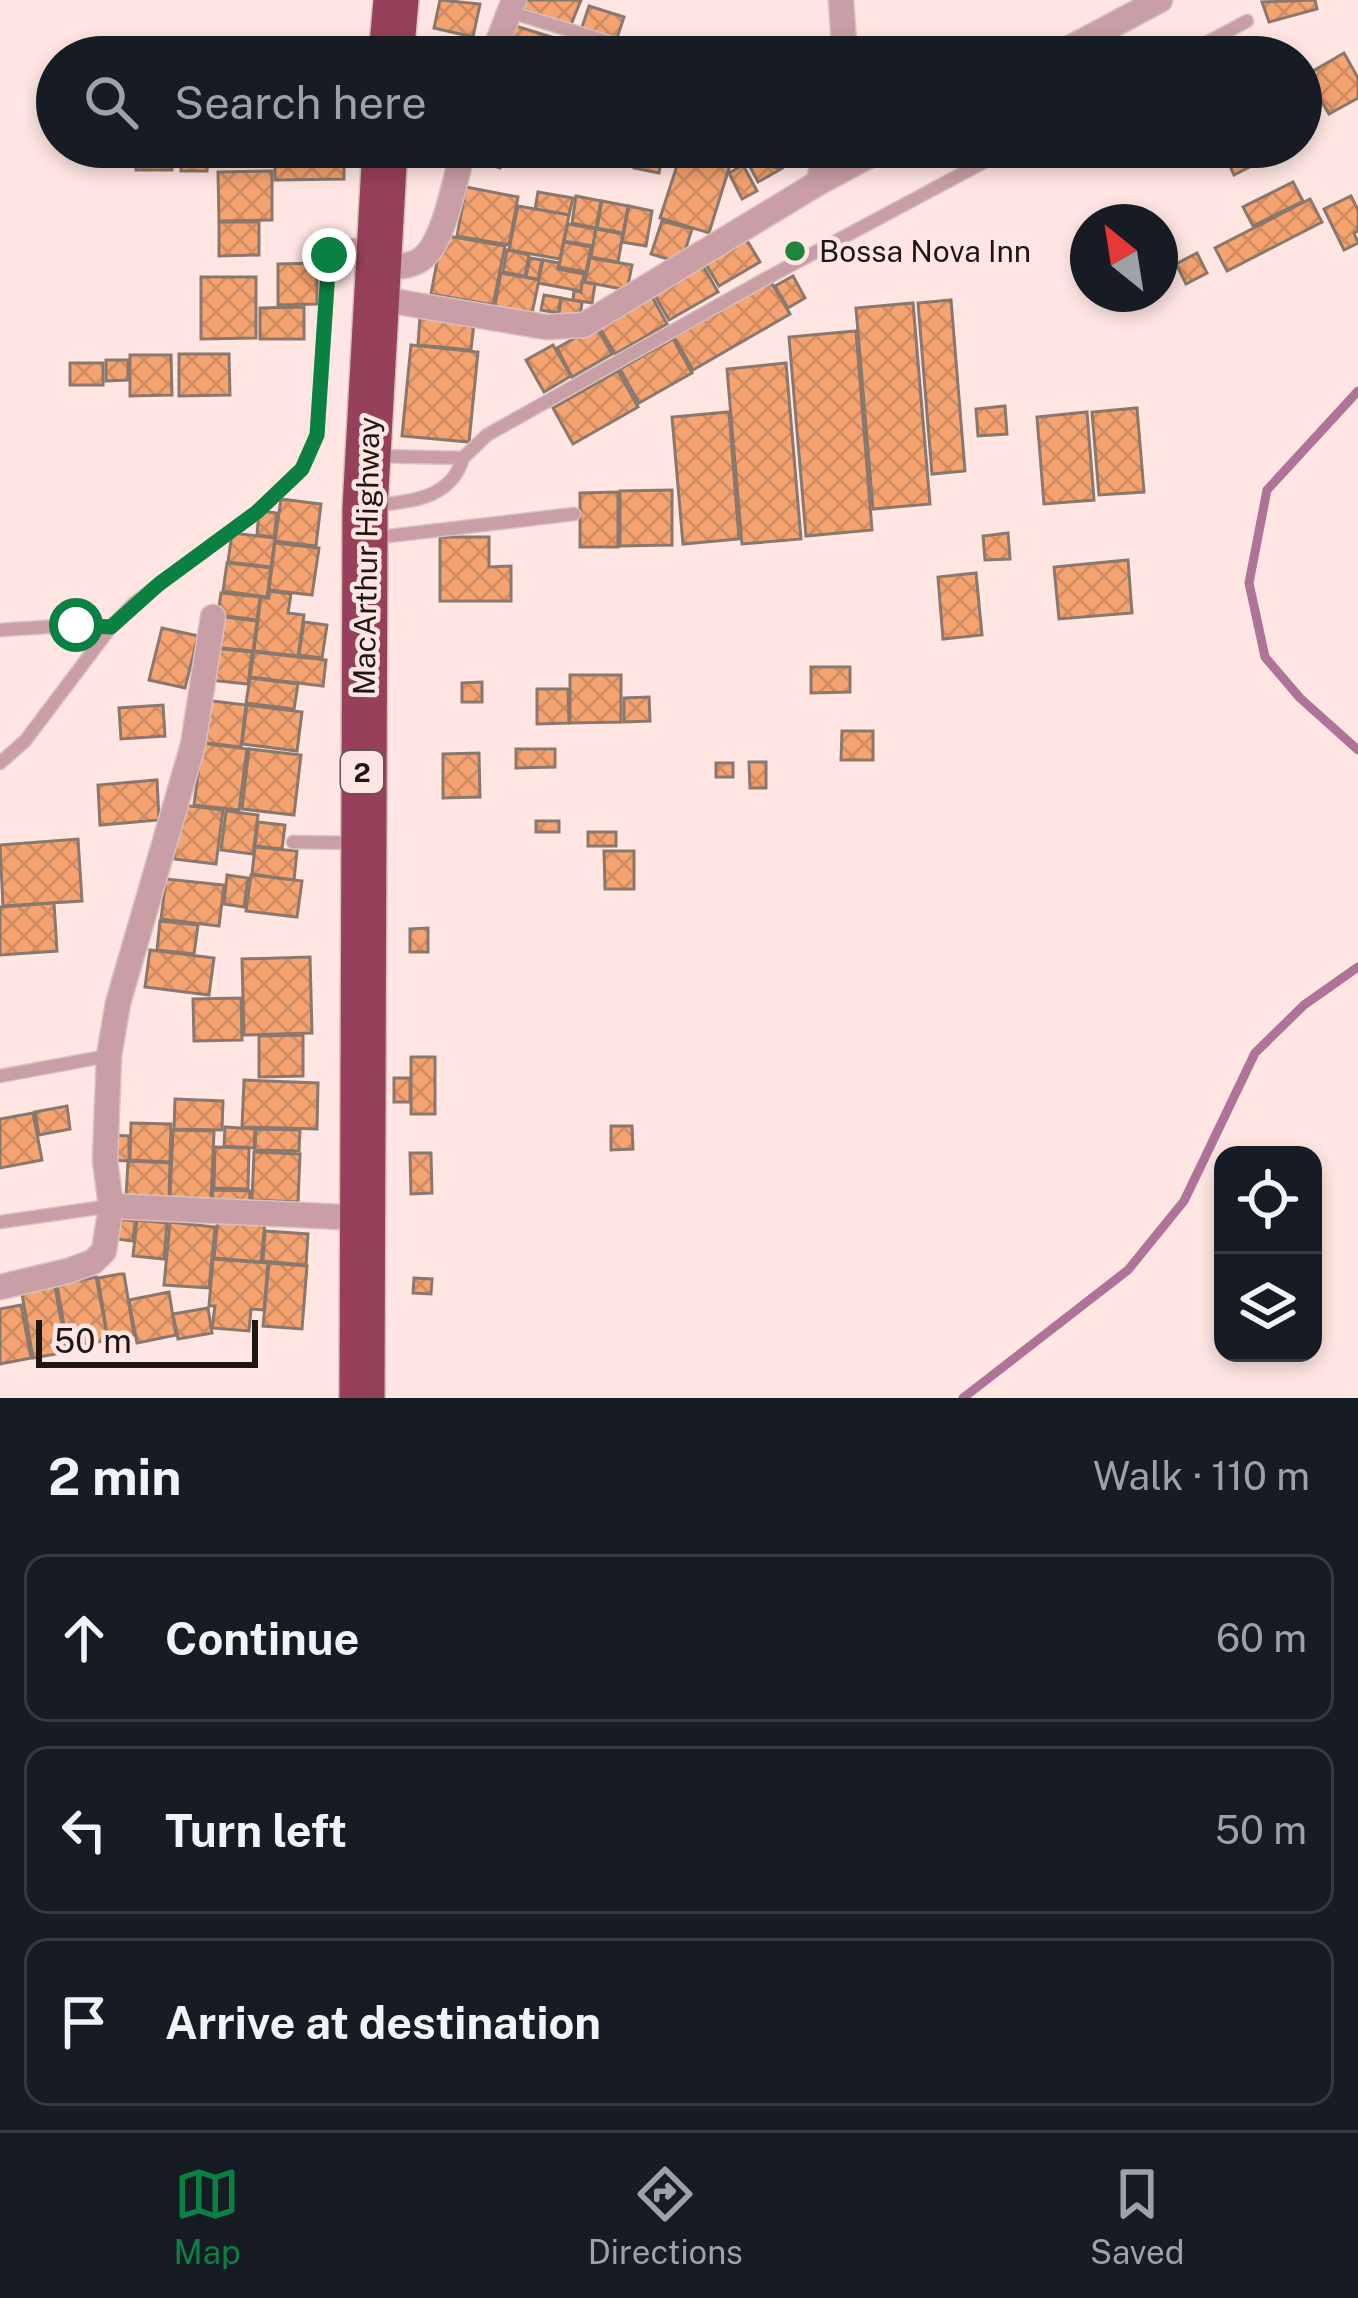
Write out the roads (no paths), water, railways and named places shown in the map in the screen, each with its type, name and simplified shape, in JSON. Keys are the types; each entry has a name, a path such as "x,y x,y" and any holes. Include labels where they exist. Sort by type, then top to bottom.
{"highway":[{"path":"393,36 396,0"},
{"name":"MacArthur Highway","path":"362,1398 365,523 383,168"}],"street":[{"path":"841,0 843,36"},
{"path":"1092,36 1160,0"},
{"path":"500,36 512,6"},
{"path":"376,270 409,265 425,256 436,240 458,168"},
{"path":"818,183 820,168"},
{"path":"376,270 546,327 584,325 846,168"},
{"path":"0,1287 93,1262 104,1251 111,1207 105,1160 109,1055 118,1003 193,746 214,617"},
{"path":"111,1207 362,1218"}],"lane":[{"path":"512,6 593,36"},
{"path":"1219,36 1247,21"},
{"path":"365,523 443,489 463,458 487,435 974,168"},
{"path":"0,763 25,741 111,627 159,584 257,512 302,469 317,435 329,255 340,245 376,270"},
{"path":"367,456 463,458"},
{"path":"365,523 574,514"},
{"path":"0,631 111,627"},
{"path":"292,842 361,844"},
{"path":"0,1076 109,1055"},
{"path":"0,1222 111,1207"}],"waterway":[{"path":"1358,391 1267,490 1249,583 1265,657 1300,698 1358,750"},
{"path":"963,1398 1128,1270 1184,1201 1255,1053 1304,1005 1358,967"}],"place":[{"name":"Bossa Nova Inn","path":"795,251"}]}
